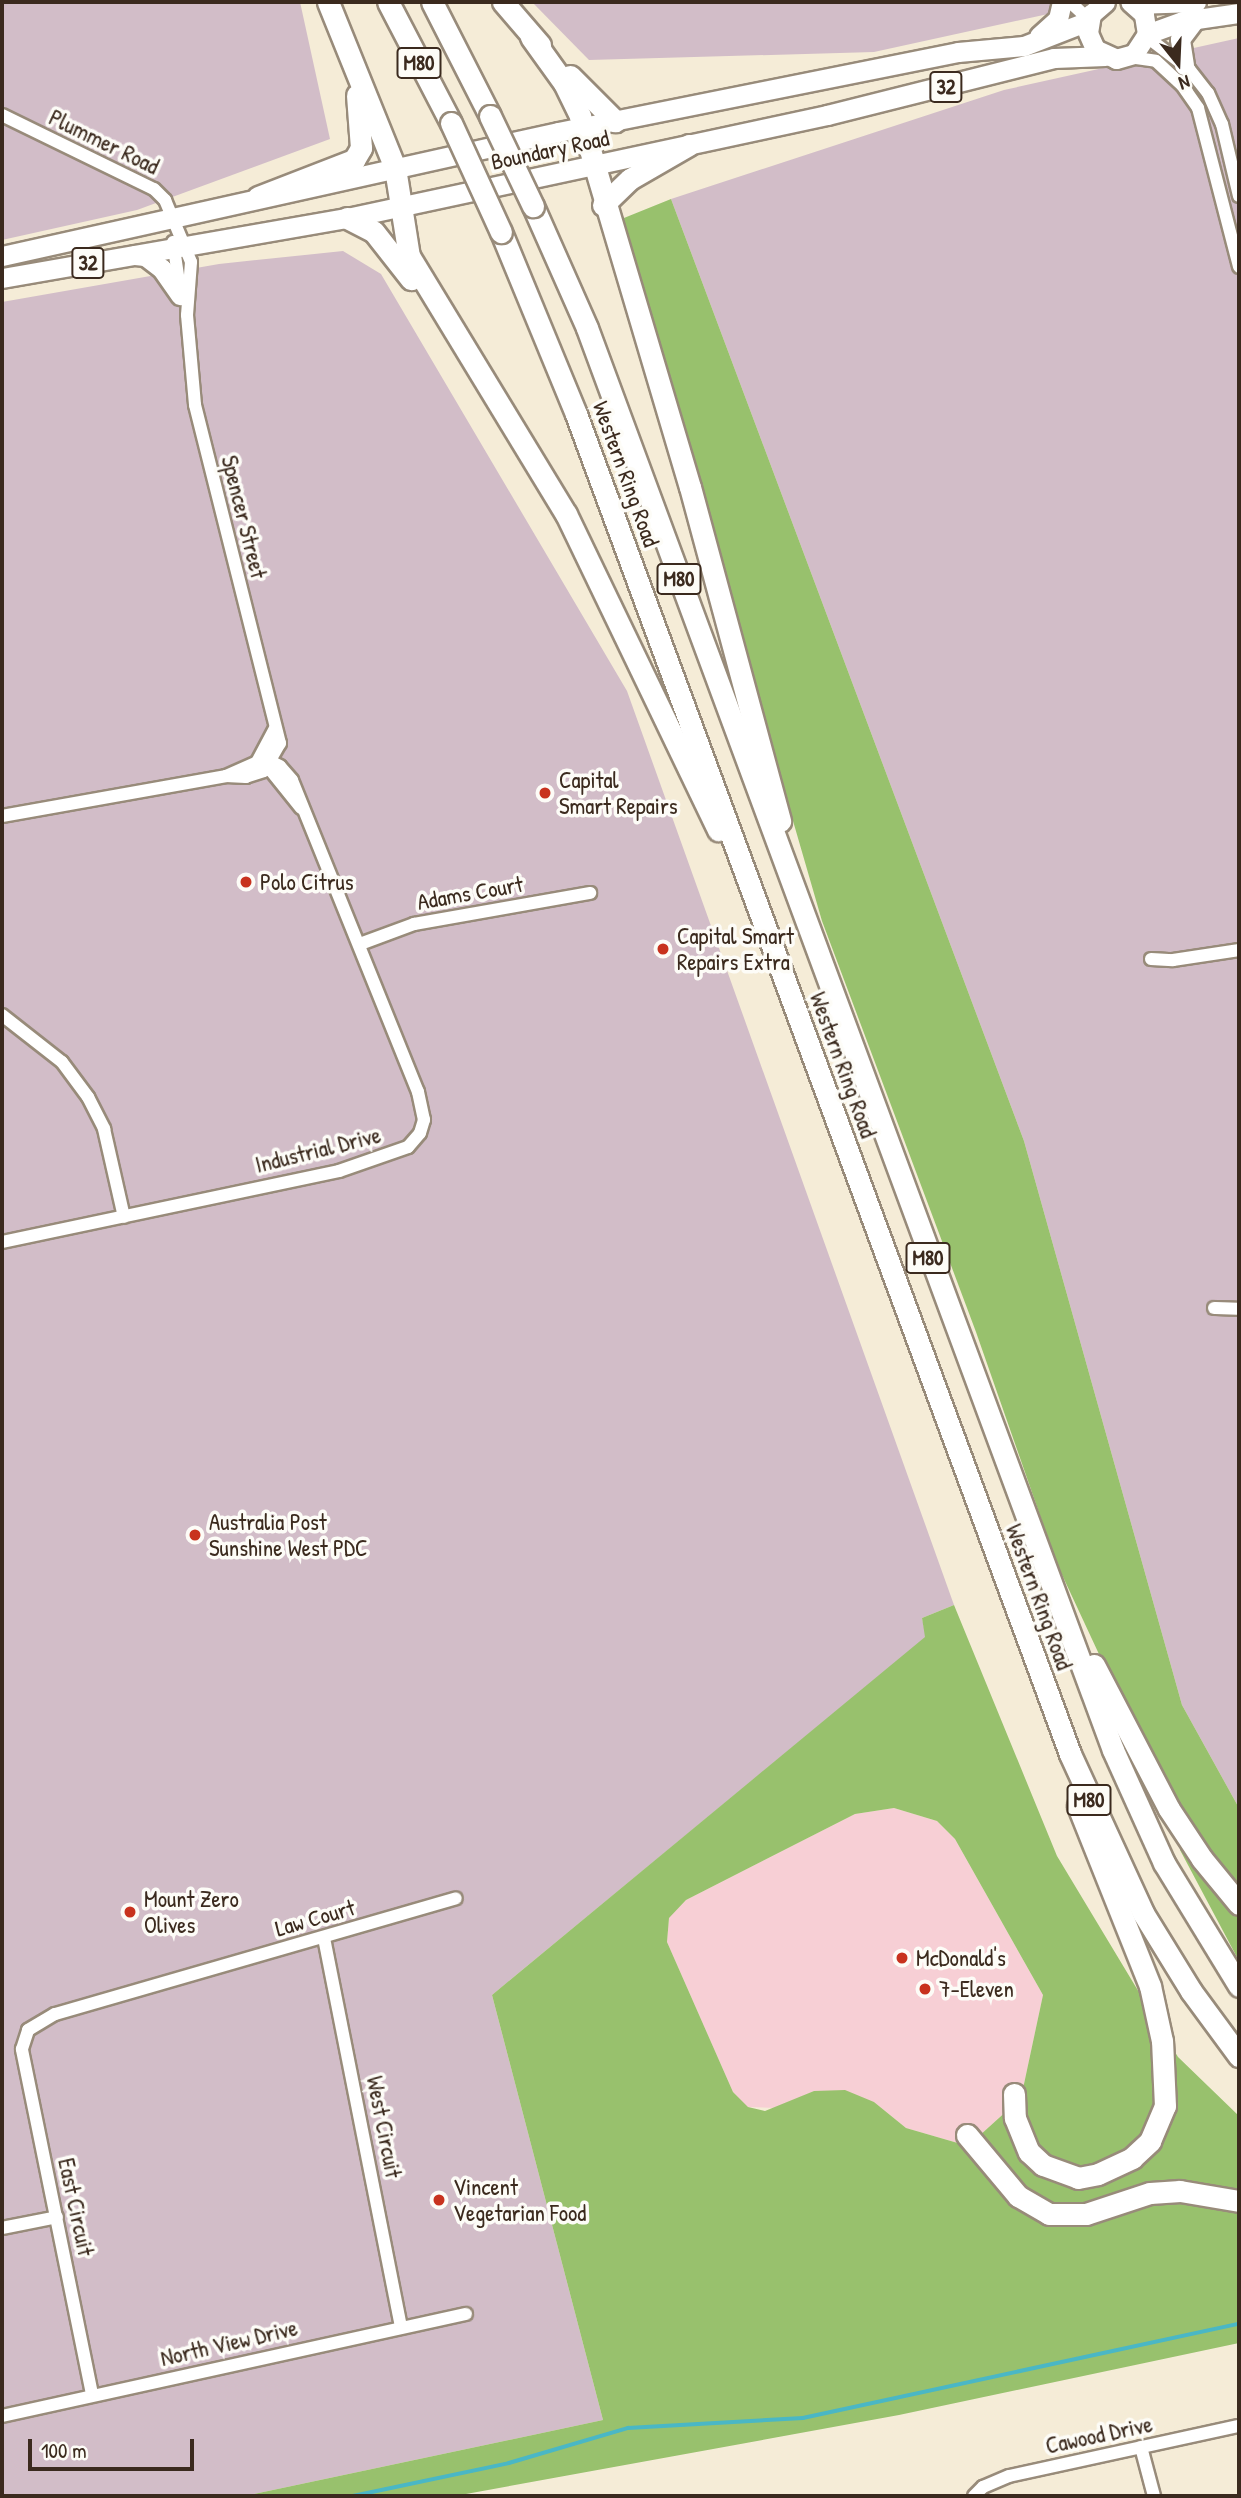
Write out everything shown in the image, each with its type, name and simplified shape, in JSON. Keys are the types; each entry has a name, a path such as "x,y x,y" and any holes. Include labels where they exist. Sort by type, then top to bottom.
{"highway":[{"path":"328,2 395,168 402,207 402,234 409,256 578,538 689,776 755,900"},
{"name":"Western Ring Road","path":"388,2 451,123 501,232 576,414 1070,1754 1116,1863 1178,1972 1239,2056"},
{"name":"Western Ring Road","path":"432,2 533,206 587,328 816,955 1135,1802 1181,1893 1239,1986"},
{"path":"502,2 531,37 570,93 583,127 603,205 690,487 816,955"},
{"path":"531,37 615,121"},
{"path":"258,197 341,168 358,153 361,113 351,62"},
{"path":"603,205 630,178 689,145"},
{"path":"347,218 381,240 489,389"},
{"path":"983,1522 1093,1850 1150,1986 1167,2083 1165,2106 1150,2141 1115,2168 1078,2178 1043,2165 1029,2152 1015,2118 1014,2094"},
{"path":"1042,1560 1149,1774 1202,1859 1239,1904"},
{"path":"967,2135 1018,2196 1049,2214 1086,2214 1150,2193 1180,2191 1239,2202"}],"main road":[{"path":"1024,46 1052,27 1062,2"},
{"name":"32","path":"1088,21 1105,2"},
{"path":"1132,3 1239,13"},
{"path":"1132,3 1144,14 1147,36"},
{"path":"1127,58 1147,36 1196,10"},
{"path":"1184,65 1180,39 1196,10"},
{"path":"1088,21 1092,44 1105,56"},
{"name":"Boundary Road","path":"2,256 172,220 258,197 583,127 958,52 1024,46 1088,21"},
{"name":"Boundary Road","path":"2,278 402,207 689,145 1055,58 1105,56"},
{"name":"32","path":"1105,56 1127,58"},
{"path":"135,255 159,266 180,295"}],"street":[{"path":"1070,2 1088,21"},
{"path":"1147,36 1184,65 1219,113 1239,196"},
{"path":"1127,58 1156,61 1182,85 1198,108 1210,139 1239,267"},
{"name":"Plummer Road","path":"2,115 154,189 165,200 179,247"},
{"name":"Spencer Street","path":"179,247 180,295 187,315"},
{"name":"Spencer Street","path":"179,247 191,262 187,315 199,425 275,728 267,762"},
{"path":"2,817 226,776 267,762"},
{"name":"Industrial Drive","path":"2,1242 339,1171 408,1147 420,1133 424,1120 418,1092 360,944 301,808 292,780 267,762"},
{"name":"Adams Court","path":"360,944 414,924 590,893"},
{"path":"1150,959 1173,960 1239,950"},
{"path":"2,1015 62,1062 88,1097 104,1129 124,1217"},
{"path":"1214,1308 1239,1309"},
{"name":"Law Court","path":"27,2029 55,2014 456,1898"},
{"name":"West Circuit","path":"324,1938 401,2326"},
{"name":"East Circuit","path":"27,2029 22,2049 92,2394"},
{"path":"2,2228 57,2217"},
{"name":"North View Drive","path":"2,2416 401,2326 466,2314"},
{"name":"Cawood Drive","path":"974,2496 983,2487 1009,2476 1239,2426"},
{"path":"1141,2447 1154,2496"}],"shaded area":[{"path":"2,2 300,2 330,139 137,210 2,240"},
{"path":"532,2 1103,2 874,52 589,60"},
{"path":"1239,38 1239,1808 1182,1705 1024,1141 671,199 1004,90"},
{"path":"343,251 381,274 627,691 954,1605 922,1618 926,1637 492,1995 603,2420 245,2496 2,2496 2,302 219,264"},
{"path":"894,1808 937,1821 955,1839 1043,1995 1021,2098 968,2146 906,2128 874,2102 814,2091 777,2108 747,2107 733,2092 667,1942 669,1917 686,1900 855,1814"}],"green space":[{"path":"671,199 1024,1141 1182,1705 1239,1808 1239,1961 1180,1850 1192,1825 1118,1695 1057,1564 976,1332 822,921 619,220"},
{"path":"954,1605 1057,1856 1178,2057 1239,2116 1239,2343 899,2415 455,2496 245,2496 603,2420 492,1995 925,1637 922,1618","holes":["894,1808 937,1821 955,1839 1043,1995 1021,2098 968,2146 906,2128 874,2102 845,2090 814,2091 765,2111 748,2107 733,2092 667,1942 669,1918 686,1900 855,1814"]}],"waterway":[{"path":"353,2496 509,2463 628,2428 803,2418 1239,2324"}],"place":[{"name":"Capital Smart Repairs","path":"545,793"},
{"name":"Polo Citrus","path":"246,882"},
{"name":"Capital Smart Repairs Extra","path":"663,949"},
{"name":"Australia Post Sunshine West PDC","path":"195,1535"},
{"name":"Mount Zero Olives","path":"130,1912"},
{"name":"McDonald's","path":"902,1958"},
{"name":"7-Eleven","path":"925,1989"},
{"name":"Vincent Vegetarian Food","path":"439,2200"}]}
